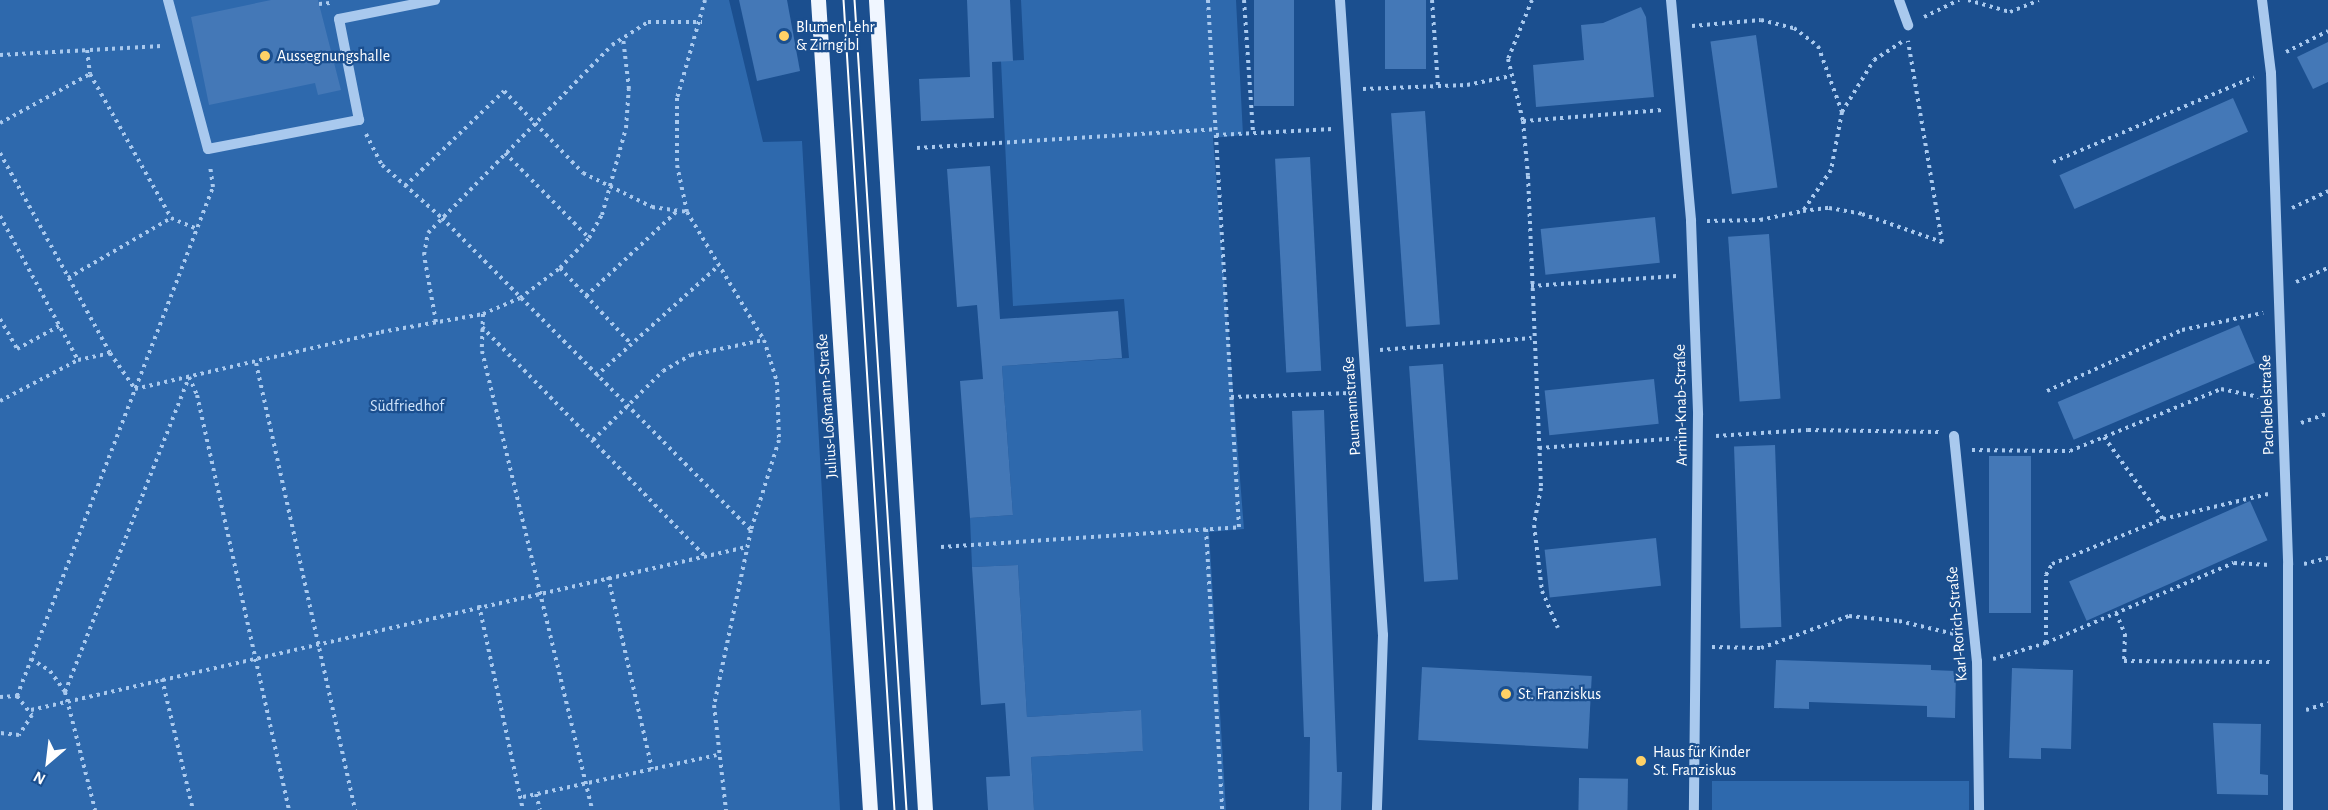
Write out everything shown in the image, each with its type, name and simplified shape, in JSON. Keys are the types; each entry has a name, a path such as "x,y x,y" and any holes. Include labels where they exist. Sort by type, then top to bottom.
{"main road":[{"name":"Julius-Loßmann-Straße","path":"818,0 870,810"},
{"path":"876,0 925,810"}],"street":[{"path":"168,0 178,45 208,149 359,120 339,19 435,0"},
{"name":"Paumannstraße","path":"1340,0 1383,635 1377,810"},
{"name":"Armin-Knab-Straße","path":"1671,0 1691,221 1698,436 1694,810"},
{"path":"1899,0 1908,25"},
{"name":"Pachelbelstraße","path":"2262,0 2271,59 2277,291 2286,494 2288,810"},
{"name":"Karl-Rorich-Straße","path":"1954,436 1977,660 1978,810"}],"path":[{"path":"705,0 702,22 677,98 677,165 687,212 764,340 777,382 778,440 751,530 714,705 717,755 726,810"},
{"path":"941,547 1239,527 1208,0"},
{"path":"1244,0 1253,133"},
{"path":"1432,0 1438,86"},
{"path":"1532,0 1508,59 1523,121 1541,489 1534,525 1542,591 1558,628"},
{"path":"1691,221 1760,220 1829,208 1862,214 1942,242 1908,38 1908,25 1959,0"},
{"path":"1968,0 2010,12 2039,0"},
{"path":"1673,27 1761,20 1794,28 1818,46 1842,112"},
{"path":"436,322 424,255 428,233 534,124 623,38 648,22 702,22"},
{"path":"2271,59 2328,31"},
{"path":"135,389 436,322 483,314 520,298 560,268 589,238 610,190 626,128 628,89 623,38"},
{"path":"1803,211 1831,170 1842,112 1874,60 1908,38"},
{"path":"0,55 178,45"},
{"path":"87,50 90,74 171,218 196,229"},
{"path":"0,123 90,74"},
{"path":"2053,162 2248,78 2271,74"},
{"path":"1346,90 1438,86 1511,76"},
{"path":"405,186 504,91 583,173 610,190 652,207 687,212"},
{"path":"1523,121 1681,109"},
{"path":"359,120 382,165 442,218 626,407 751,530"},
{"path":"1216,135 1349,128"},
{"path":"917,148 1215,129"},
{"path":"17,696 213,187 208,149"},
{"path":"0,153 110,353 135,389"},
{"path":"505,153 589,238"},
{"path":"2275,215 2328,191"},
{"path":"586,296 677,211"},
{"path":"0,216 78,360"},
{"path":"68,278 171,218"},
{"path":"596,376 718,266"},
{"path":"560,268 632,344"},
{"path":"2277,291 2328,268"},
{"path":"1531,286 1693,275"},
{"path":"2047,391 2182,330 2278,310"},
{"path":"483,314 482,351 592,810"},
{"path":"0,319 16,349 59,326"},
{"path":"482,327 706,556"},
{"path":"1364,351 1532,338"},
{"path":"593,440 663,371 691,355 764,340"},
{"path":"0,401 78,360 110,353"},
{"path":"256,363 354,810"},
{"path":"189,377 197,395 289,810"},
{"path":"65,692 189,377"},
{"path":"1954,450 2070,451 2221,389 2282,401"},
{"path":"1231,397 1366,392"},
{"path":"2283,424 2308,422 2328,413"},
{"path":"1539,448 1698,436 1912,429 1954,436"},
{"path":"2104,438 2163,519"},
{"path":"2046,643 2046,575 2052,564 2163,519 2259,494 2286,494"},
{"path":"1206,529 1222,810"},
{"path":"31,710 316,642 747,547"},
{"path":"1977,660 1999,659 2046,643 2234,563 2288,565"},
{"path":"608,577 651,769"},
{"path":"479,605 523,797 523,810"},
{"path":"2116,613 2125,634 2124,661 2288,662"},
{"path":"1697,646 1761,648 1849,616 1899,621 1975,639"},
{"path":"32,659 50,671 65,692 95,810"},
{"path":"162,679 193,810"},
{"path":"0,698 17,696"},
{"path":"17,696 31,710"},
{"path":"0,742 1,734 26,730 31,710"},
{"path":"523,797 717,755"},
{"path":"536,794 540,810"}],"green space":[{"name":"Südfriedhof","path":"0,0 729,0 763,142 802,141 840,810 0,810"},
{"path":"1021,0 1236,0 1243,135 1213,138 1244,529 1209,532 1226,810 1034,810 1031,757 1143,751 1140,710 1027,717 1018,565 972,567 970,518 1013,515 1002,366 1129,358 1124,299 1013,306 1001,61 1024,60"},
{"path":"1712,781 1969,781 1969,810 1712,810"}],"building":[{"name":"Aussegnungshalle","path":"271,0 318,0 341,90 318,95 315,83 209,105 191,17"},
{"path":"739,0 787,0 800,71 757,81"},
{"path":"967,0 1010,0 1013,61 992,62 994,118 921,121 919,79 970,77"},
{"path":"1254,0 1294,0 1294,106 1254,106"},
{"path":"1385,0 1426,0 1426,69 1385,69"},
{"path":"1641,7 1646,17 1654,97 1536,107 1533,65 1584,60 1581,25 1603,23"},
{"path":"1756,35 1777,188 1732,194 1710,41"},
{"path":"2328,42 2328,82 2313,89 2297,57"},
{"path":"2233,98 2248,132 2074,209 2059,175"},
{"path":"1425,111 1440,324 1406,327 1391,113"},
{"path":"1310,157 1321,371 1286,373 1275,159"},
{"path":"990,166 1000,319 1118,311 1122,358 1002,366 1013,515 970,518 960,381 983,379 977,305 957,307 947,169"},
{"path":"1655,217 1660,263 1545,275 1541,229"},
{"path":"1769,234 1781,399 1740,401 1728,237"},
{"path":"2239,325 2255,363 2074,440 2058,402"},
{"path":"1443,364 1458,579 1424,582 1409,366"},
{"path":"1654,379 1659,424 1549,435 1545,390"},
{"path":"1324,410 1337,772 1342,772 1341,810 1309,810 1310,737 1304,737 1292,411"},
{"path":"1775,445 1781,627 1740,628 1734,446"},
{"path":"1989,456 2031,456 2031,613 1989,613"},
{"path":"2250,501 2267,540 2087,621 2069,582"},
{"path":"1656,538 1661,586 1550,597 1545,550"},
{"path":"1018,565 1027,717 1141,710 1143,751 1031,757 1034,810 988,810 986,777 1010,776 1005,703 981,705 972,567"},
{"path":"1776,660 1931,665 1931,670 1956,671 1955,718 1927,717 1927,706 1809,702 1809,709 1774,708"},
{"name":"St. Franziskus","path":"1422,667 1592,676 1588,749 1418,740"},
{"path":"2012,668 2073,670 2071,749 2041,748 2041,759 2009,758"},
{"path":"2213,723 2261,724 2260,774 2268,775 2268,795 2217,794"},
{"path":"1579,778 1628,779 1627,810 1578,810"}],"tram line":[{"path":"844,0 895,810"},
{"path":"855,0 907,810"}],"place":[{"name":"Blumen Lehr & Zirngibl","path":"784,36"},
{"name":"Aussegnungshalle","path":"265,56"},
{"name":"St. Franziskus","path":"1506,694"},
{"name":"Haus für Kinder St. Franziskus","path":"1641,761"}]}
